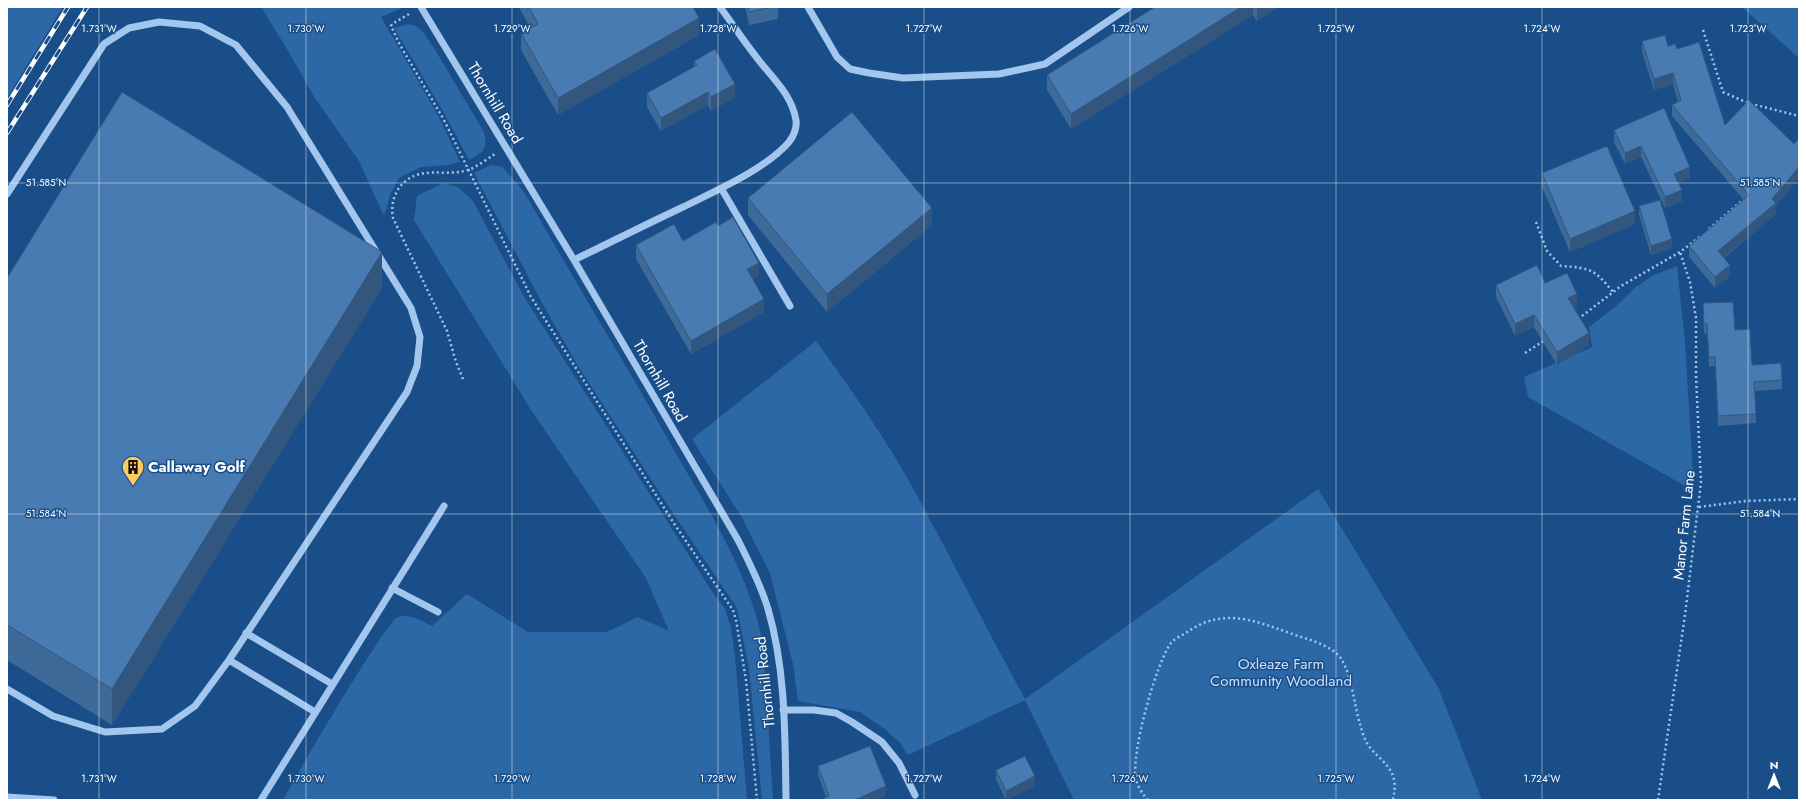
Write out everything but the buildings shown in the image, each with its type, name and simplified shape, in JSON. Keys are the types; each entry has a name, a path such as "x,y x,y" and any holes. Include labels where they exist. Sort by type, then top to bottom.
{"street":[{"name":"Thornhill Road","path":"422,7 574,260 738,540 751,566 762,592 773,629 777,651 783,710 786,800"},
{"path":"574,260 721,188 750,172 771,158 789,142 796,128 793,109 786,94 754,55 720,7"},
{"path":"808,7 837,57 850,68 869,73 902,78 999,74 1044,64 1129,7"},
{"path":"7,194 104,44 129,28 159,22 200,26 236,45 287,107 411,308 420,337 418,366 407,392 229,660 195,706 162,729 105,732 53,716 7,689"},
{"path":"721,188 790,306"},
{"path":"261,800 444,506"},
{"path":"392,588 438,612"},
{"path":"246,633 332,684"},
{"path":"229,660 315,712"},
{"path":"783,710 814,710 836,713 852,722 882,742 899,763 915,795"},
{"path":"7,797 54,800"}],"path":[{"path":"422,7 392,24 391,26 400,45 444,120 531,297 675,525 733,610 746,680 757,800"},
{"path":"1703,30 1723,92 1748,103 1799,116"},
{"path":"463,379 456,362 447,331 393,218 392,208 396,193 405,180 419,174 469,170 506,147"},
{"path":"1575,321 1613,292 1660,262 1680,252 1703,235 1748,195"},
{"path":"1536,222 1547,252 1561,266 1581,267 1598,274 1613,292"},
{"name":"Manor Farm Lane","path":"1658,800 1699,507 1701,458 1696,377 1696,318 1690,282 1680,252"},
{"path":"1525,353 1550,337"},
{"path":"1699,507 1746,501 1799,498"},
{"path":"1148,800 1144,796 1136,779 1136,761 1149,694 1162,661 1171,643 1194,627 1217,618 1235,617 1259,622 1310,640 1337,653 1348,673 1363,735 1370,748 1380,756 1393,773 1393,800"}],"green space":[{"path":"7,7 63,7 7,98"},
{"path":"261,7 404,7 381,17 439,117 460,162 448,165 421,167 399,178 390,195 384,216 359,161 315,98"},
{"path":"1742,7 1799,7 1799,58"},
{"path":"408,24 416,26 423,32 484,132 485,147 478,155 469,160 443,111 394,28"},
{"path":"491,165 502,167 517,183 527,197 641,391 704,502 739,571 749,594 763,644 773,800 762,800 749,669 737,608 669,507 578,366 541,301 474,173"},
{"path":"443,183 458,187 473,201 524,297 711,590 725,609 731,628 735,656 747,800 283,800 359,671 390,625 398,617 411,617 432,626 467,594 528,632 607,632 638,617 669,631 646,578 533,413 414,220 417,196"},
{"path":"1677,266 1685,342 1694,491 1528,397 1524,377 1592,347 1589,327 1616,306 1636,287 1652,276"},
{"name":"Oxleaze Farm Community Woodland","path":"816,341 871,420 908,480 1025,699 1318,489 1439,689 1482,800 1074,800 1025,700 908,755 900,743 885,729 860,712 798,701 793,664 770,573 741,516 692,439"}],"railway":[{"path":"7,105 68,7"},
{"path":"7,133 87,7"}],"place":[{"name":"Callaway Golf","path":"133,486"}]}
